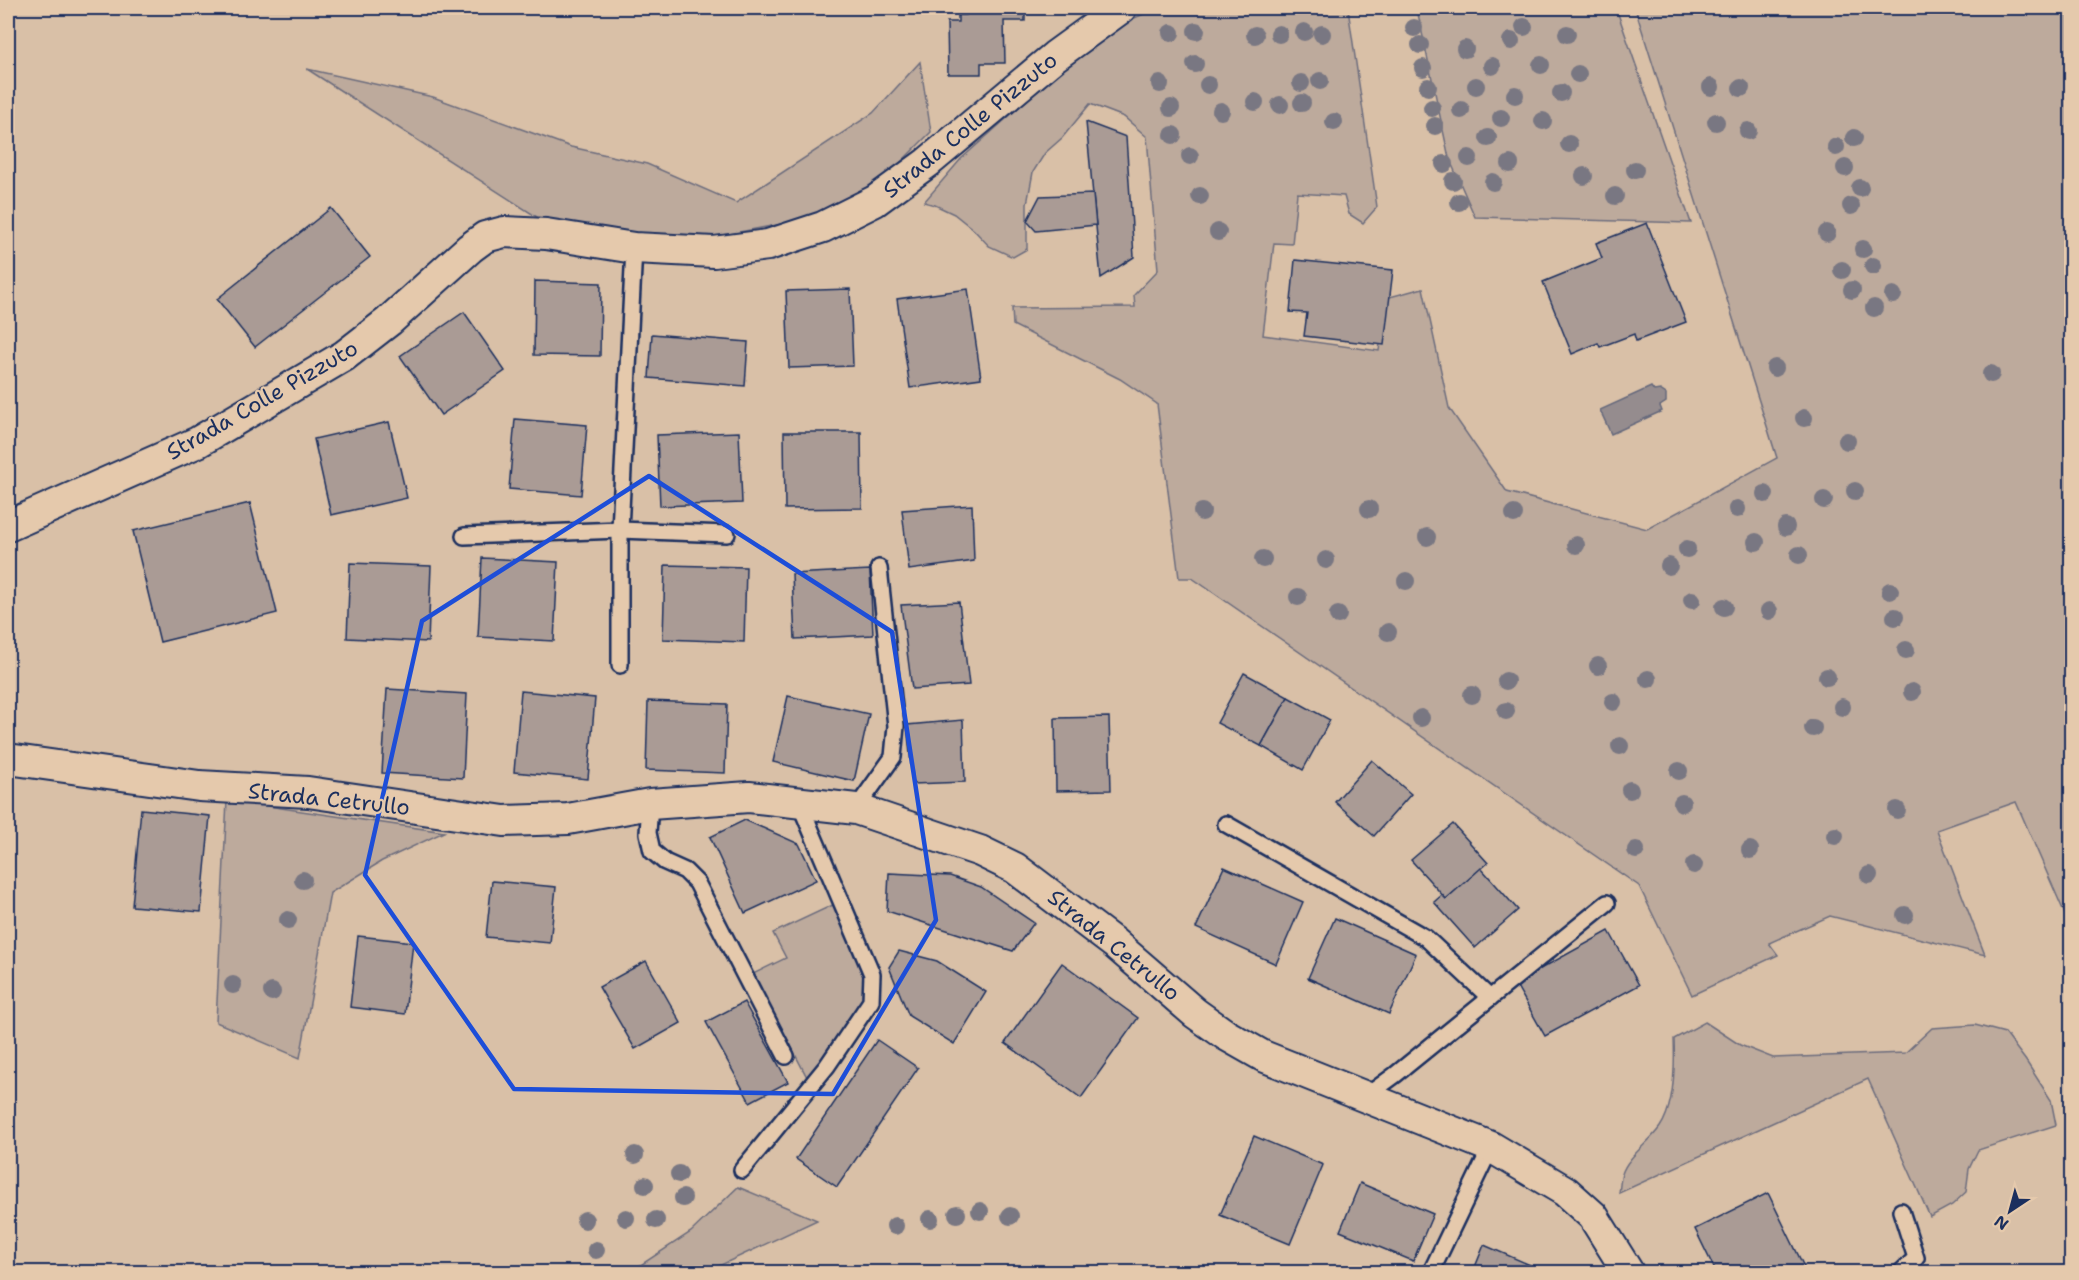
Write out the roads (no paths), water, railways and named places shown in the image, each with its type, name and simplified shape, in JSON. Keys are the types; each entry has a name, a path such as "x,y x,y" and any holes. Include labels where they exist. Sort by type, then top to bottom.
{"street":[{"name":"Strada Colle Pizzuto","path":"8,526 198,442 344,356 389,321 485,237 504,232 546,234 634,248 714,252 768,245 823,227 875,201 927,163 1055,56 1121,8"},
{"name":"Strada Cetrullo","path":"8,759 199,786 308,792 504,821 568,819 650,804 749,797 856,809 980,851 1015,868 1114,943 1196,1013 1226,1035 1263,1056 1491,1147 1565,1191 1593,1216 1628,1272"}],"lane":[{"path":"620,665 620,530 634,248"},
{"path":"464,536 620,530 727,534"},
{"path":"856,809 893,757 894,747 896,726 879,568"},
{"path":"742,1170 827,1066 870,1001 872,974 799,802"},
{"path":"650,804 648,833 652,851 665,862 685,871 697,883 786,1056"},
{"path":"1226,824 1426,938 1490,998"},
{"path":"1365,1097 1606,903"},
{"path":"1431,1272 1491,1147"},
{"path":"1901,1211 1916,1258 1901,1272"}]}
